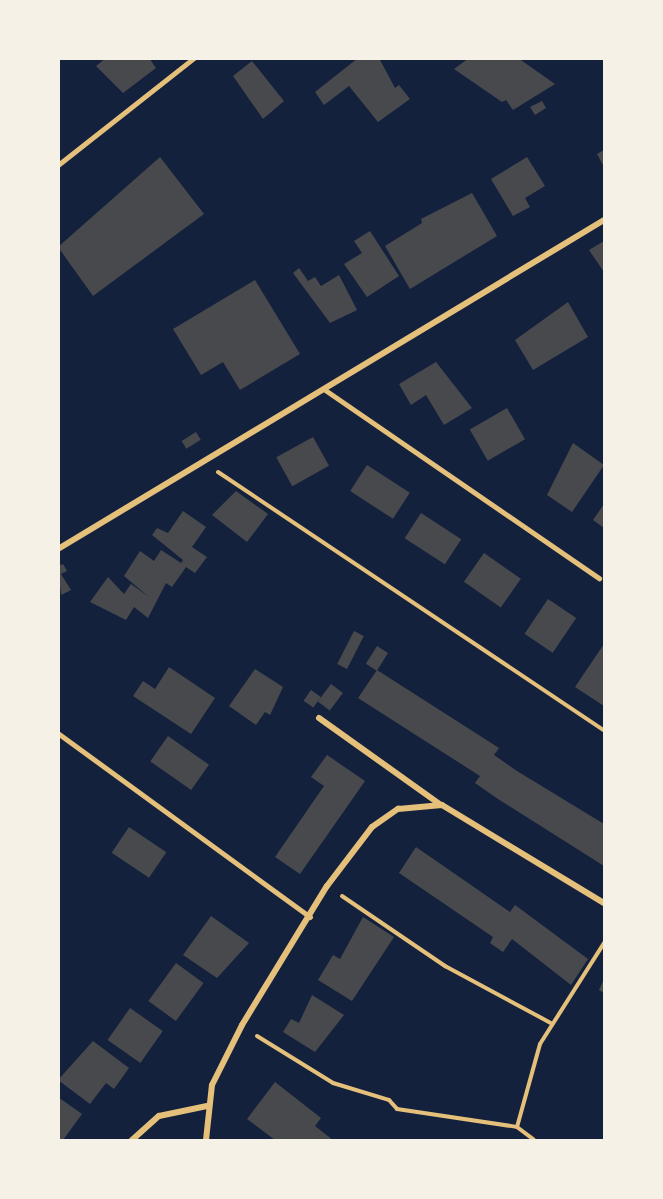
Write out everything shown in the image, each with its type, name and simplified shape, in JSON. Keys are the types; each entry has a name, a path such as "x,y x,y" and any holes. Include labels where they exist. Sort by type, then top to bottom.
{"street":[{"path":"58,549 604,220"},
{"path":"319,718 442,805 604,903"},
{"path":"206,1140 207,1106 242,1025 327,886 372,827 406,806 442,805"},
{"path":"132,1140 159,1116 207,1106"}],"lane":[{"path":"58,165 194,58"},
{"path":"324,389 599,578"},
{"path":"58,733 310,917"}],"path":[{"path":"208,460 217,472 604,730"},
{"path":"327,886 445,966 551,1023"},
{"path":"517,1127 530,1071 551,1023 604,943"},
{"path":"242,1025 333,1083 389,1100 397,1108 517,1127 534,1140"}],"building":[{"path":"106,58 149,58 156,68 123,93 96,66"},
{"path":"358,58 379,58 395,88 399,85 410,99 378,122 349,86 324,105 315,92"},
{"path":"469,58 518,58 555,84 513,110 506,100 502,102 454,69"},
{"path":"252,61 284,101 263,119 233,76"},
{"path":"542,101 546,108 535,115 530,107"},
{"path":"604,150 604,167 597,154"},
{"path":"160,157 204,214 93,296 58,247"},
{"path":"527,157 545,186 525,198 530,207 513,216 491,179"},
{"path":"472,193 497,236 410,289 385,246 422,223 421,219"},
{"path":"370,231 399,276 367,297 344,264 362,253 354,241"},
{"path":"604,241 604,272 589,250"},
{"path":"299,268 308,281 315,277 321,286 339,275 357,310 330,323 293,273"},
{"path":"255,280 300,354 240,390 223,362 201,375 173,329"},
{"path":"568,302 588,337 533,370 515,340"},
{"path":"436,362 472,408 444,425 426,395 411,405 399,384"},
{"path":"507,408 525,439 488,461 470,430"},
{"path":"196,432 201,440 186,449 182,441"},
{"path":"313,437 329,466 292,486 276,457"},
{"path":"573,443 604,465 572,512 547,495"},
{"path":"367,465 410,493 393,519 350,491"},
{"path":"236,491 268,514 247,542 212,515"},
{"path":"604,504 604,528 593,520"},
{"path":"183,511 206,527 192,547 207,557 195,573 186,567 172,587 166,583 148,618 134,607 126,620 90,602 108,577 124,594 131,584 149,597 124,576 140,551 154,561 161,550 181,563 183,560 152,535 157,528 168,533"},
{"path":"421,513 461,539 445,564 405,538"},
{"path":"484,553 521,579 501,607 464,582"},
{"path":"63,564 67,571 61,574 71,590 61,595 58,566"},
{"path":"548,599 576,618 553,653 525,634"},
{"path":"354,631 364,636 347,669 337,664"},
{"path":"604,644 604,706 575,687"},
{"path":"377,646 388,653 377,671 366,664"},
{"path":"169,667 215,698 191,734 133,696 143,681 155,689"},
{"path":"255,669 283,687 270,715 265,712 256,725 229,706"},
{"path":"377,670 499,748 494,755 517,771 604,824 604,866 498,799 475,783 480,776 358,698"},
{"path":"331,684 343,693 330,711 318,702"},
{"path":"311,690 321,697 313,708 304,701"},
{"path":"168,736 209,765 191,790 150,761"},
{"path":"327,755 365,781 300,874 275,857 324,786 311,777"},
{"path":"129,827 166,852 149,878 112,853"},
{"path":"416,847 510,912 515,905 588,959 571,985 512,939 503,952 490,943 493,937 399,873"},
{"path":"211,916 249,943 217,978 183,955"},
{"path":"363,917 394,937 352,1001 318,980 333,955 340,959"},
{"path":"176,963 204,983 176,1021 148,1001"},
{"path":"604,979 604,993 599,990"},
{"path":"312,995 344,1015 315,1052 283,1032 291,1019 299,1023"},
{"path":"130,1008 163,1031 140,1063 108,1040"},
{"path":"93,1041 129,1068 114,1089 106,1083 90,1104 58,1080"},
{"path":"275,1082 321,1118 315,1126 333,1140 275,1140 247,1119"},
{"path":"58,1097 82,1114 63,1140 58,1140"}]}
